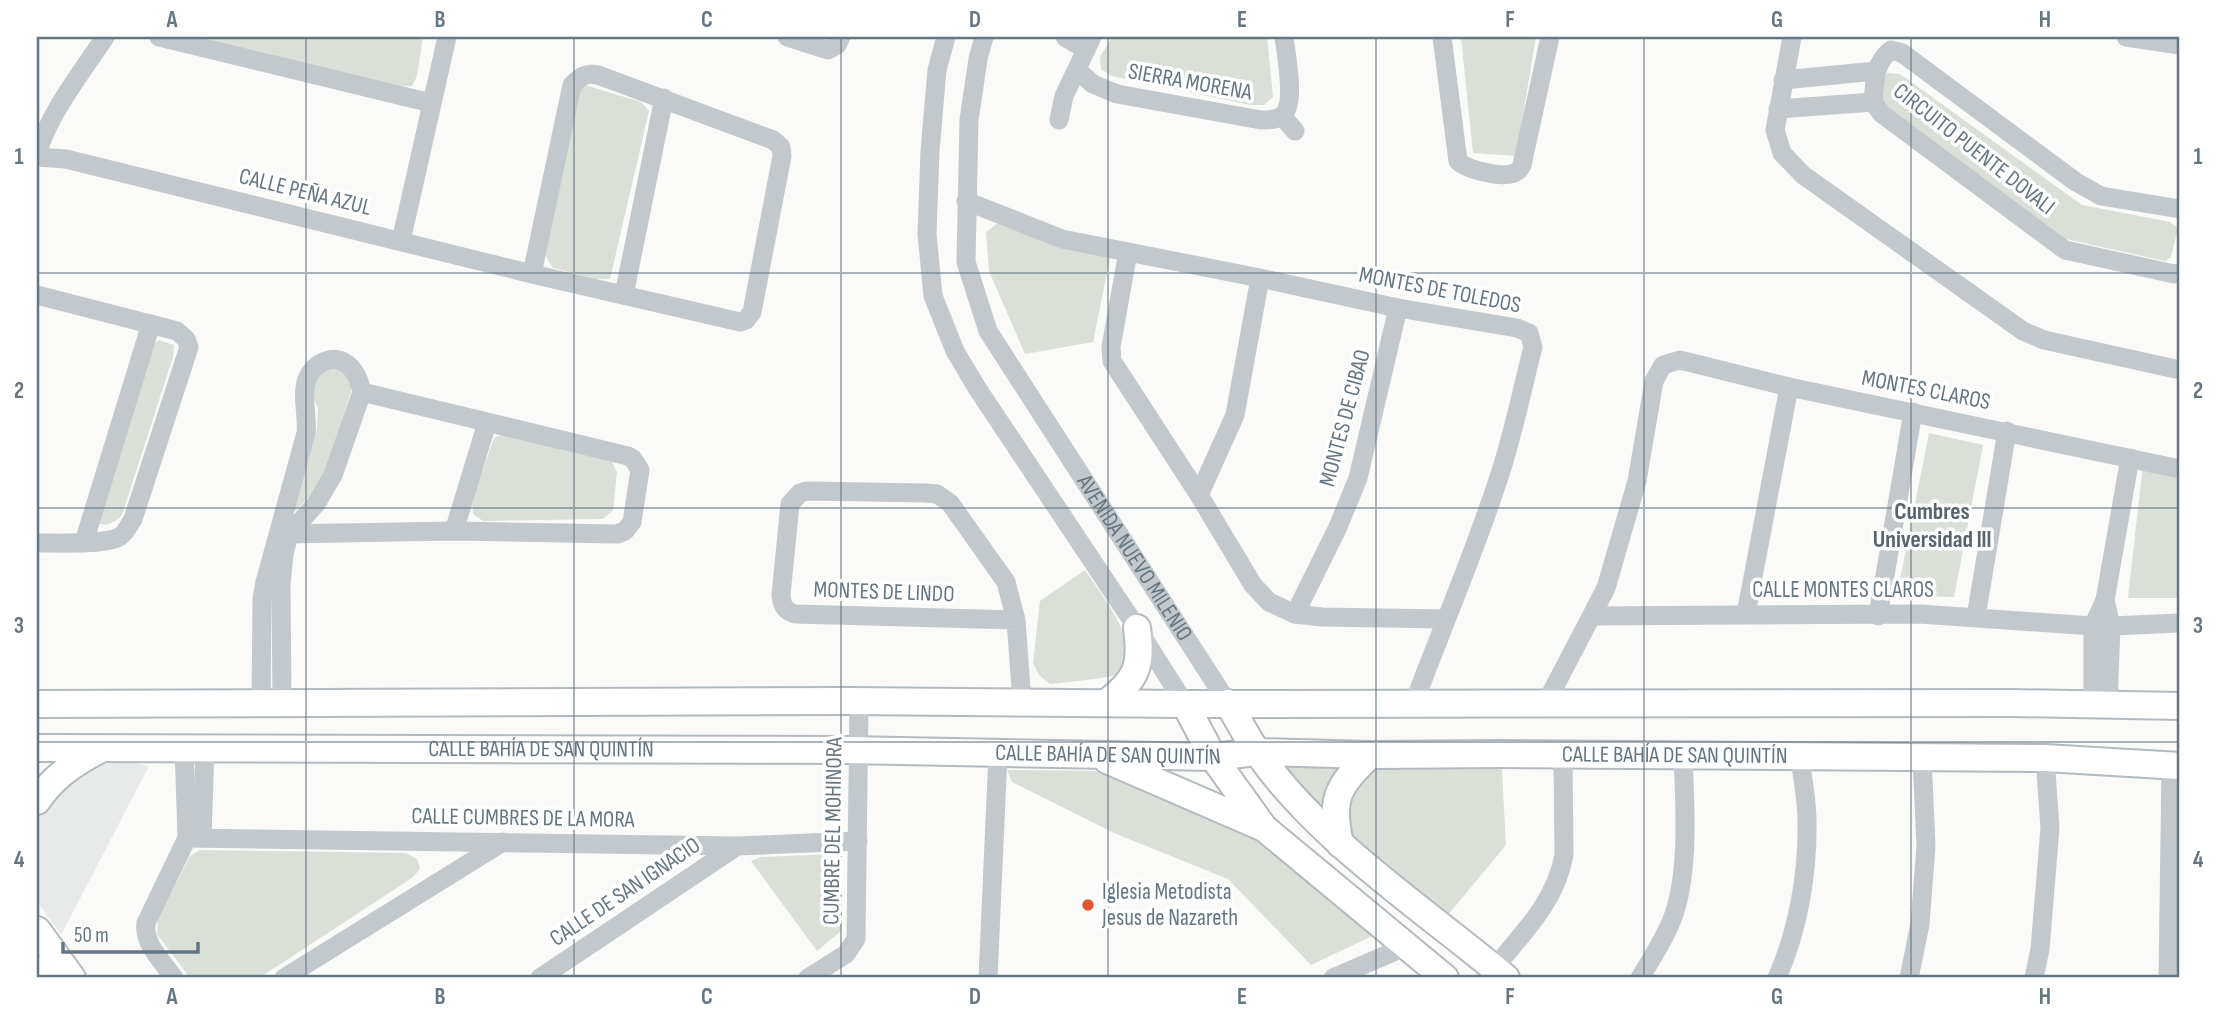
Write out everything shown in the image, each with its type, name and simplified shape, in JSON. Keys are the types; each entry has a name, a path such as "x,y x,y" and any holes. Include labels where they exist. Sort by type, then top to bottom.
{"street":[{"path":"38,149 69,92 105,37"},
{"path":"159,37 431,103"},
{"path":"401,241 447,37"},
{"path":"787,37 828,50 837,45 841,37"},
{"name":"AVENIDA NUEVO MILENIO","path":"946,37 937,70 927,234 933,296 955,351 1137,628 1185,704 1213,757 1265,828 1445,978"},
{"name":"AVENIDA NUEVO MILENIO","path":"984,37 969,121 966,262 988,331 1257,752 1280,782 1340,844 1500,973"},
{"path":"1059,120 1065,96 1088,43 1065,37"},
{"name":"SIERRA MORENA","path":"1077,69 1093,84 1117,94 1289,123 1290,93 1284,37"},
{"path":"1442,37 1458,161 1476,171 1510,174 1518,171 1522,165 1550,37"},
{"path":"1792,37 1775,130 1782,153 1803,175 2023,331 2044,340 2180,370"},
{"path":"2126,37 2180,45"},
{"name":"CIRCUITO PUENTE DOVALI","path":"2180,209 2101,196 2076,182 1902,53 1891,50 1881,57 1876,71 1872,102 1882,114 2065,250 2174,274 2180,272"},
{"path":"1783,80 1876,71"},
{"name":"CALLE PEÑA AZUL","path":"38,149 66,159 532,274 737,321 746,320 752,312 782,156 781,147 773,140 664,98 592,74 579,78 572,85 532,274"},
{"path":"624,295 664,98"},
{"path":"1778,109 1872,102"},
{"name":"MONTES DE TOLEDOS","path":"967,201 1062,239 1398,308 1517,328 1530,333 1533,347 1500,474 1414,703"},
{"path":"1128,252 1111,347 1112,361 1199,495 1252,585 1269,602 1295,614 1444,619"},
{"path":"1199,495 1235,415 1260,278"},
{"path":"37,295 177,331 186,339 189,347 130,526 118,538 37,543"},
{"name":"MONTES DE CIBAO","path":"1295,614 1338,527 1358,478 1398,308"},
{"path":"83,542 151,324"},
{"path":"272,704 284,554 283,534 306,433 308,419 304,396 308,375 320,363 338,360 354,371 362,392 333,475 316,504 283,534"},
{"name":"MONTES CLAROS","path":"1593,616 1605,588 1637,481 1654,381 1663,365 1671,361 1680,360 1789,387 2180,469"},
{"path":"1746,614 1789,387"},
{"path":"283,534 454,531 617,534 625,531 632,522 640,470 633,459 362,392"},
{"path":"1878,616 1913,412"},
{"path":"454,531 487,423"},
{"path":"1976,617 2007,431"},
{"path":"2101,704 2105,600 2130,458"},
{"name":"MONTES DE LINDO","path":"1016,620 789,612 781,603 781,595 790,503 807,491 937,494 950,503 1006,582 1016,620 1022,702"},
{"name":"CALLE MONTES CLAROS","path":"1593,616 1920,614 2102,626 2180,623"},
{"path":"1546,703 1593,616"},
{"path":"1106,703 1129,683 1137,670 1140,658 1137,628"},
{"name":"CUMBRE DEL MOHINORA","path":"808,978 846,954 856,939 859,702"},
{"name":"CALLE BAHÍA DE SAN QUINTÍN","path":"37,704 1022,702 2180,706"},
{"path":"174,978 148,942 145,930 146,923 195,838 194,747"},
{"name":"CALLE BAHÍA DE SAN QUINTÍN","path":"37,748 858,750 1213,757 1257,752 1370,755 1800,756 2045,758 2176,765"},
{"path":"37,801 45,789 70,765 103,748"},
{"path":"1093,753 1265,828"},
{"path":"988,978 998,754"},
{"path":"1340,844 1335,821 1337,795 1349,775 1370,755"},
{"path":"1500,973 1541,912 1561,871 1564,855 1563,755"},
{"path":"1777,978 1787,955 1800,905 1807,820 1800,756"},
{"path":"1640,978 1672,920 1679,894 1685,811 1683,757"},
{"path":"1909,978 1920,924 1926,846 1922,757"},
{"path":"2034,978 2040,949 2050,828 2045,758"},
{"path":"2168,978 2176,765"},
{"name":"CALLE CUMBRES DE LA MORA","path":"195,838 737,846 858,841"},
{"path":"284,978 504,842"},
{"name":"CALLE DE SAN IGNACIO","path":"540,978 671,893 737,846"},
{"path":"37,930 72,978"},
{"path":"1333,978 1406,946"},
{"path":"37,969 43,978"}],"shaded area":[{"path":"199,37 423,37 417,76 412,86 397,86"},
{"path":"1112,37 1267,37 1273,97 1264,105 1250,105 1112,76 1101,69 1100,57"},
{"path":"1461,37 1536,37 1516,156 1473,153"},
{"path":"1887,73 1900,74 2082,205 2170,222 2178,228 2171,257 2165,261 2066,239 1884,104 1879,93"},
{"path":"585,85 641,102 649,111 610,279 595,279 553,268 545,255 575,95"},
{"path":"998,223 1110,258 1093,342 1025,354 989,271 986,232"},
{"path":"159,340 174,345 173,357 122,515 111,523 98,523 152,346"},
{"path":"341,367 354,381 329,464 314,492 291,515 290,508 317,429 318,408 311,393 320,369"},
{"path":"1929,433 1983,445 1954,597 1897,595"},
{"path":"502,435 612,462 617,472 613,510 603,519 483,521 473,514 472,501 494,438"},
{"path":"2143,464 2180,476 2180,598 2128,598"},
{"path":"1085,570 1119,622 1127,652 1125,665 1115,675 1050,684 1039,675 1033,663 1040,601"},
{"path":"1266,752 1501,754 1506,845 1438,927"},
{"path":"125,761 149,766 61,935 37,901 37,820 52,794 69,780 102,765"},
{"path":"1007,770 1099,771 1243,830 1372,936 1311,965 1228,879 1114,833 1012,782"},
{"path":"200,850 406,853 418,860 420,869 412,878 259,978 190,978 157,934 158,919 190,856"},
{"path":"832,854 839,863 841,931 817,951 751,861 761,857"}],"place":[{"name":"Iglesia Metodista Jesus de Nazareth","path":"1088,905"}],"district":[{"name":"Cumbres Universidad lll","path":"1932,525"}]}
